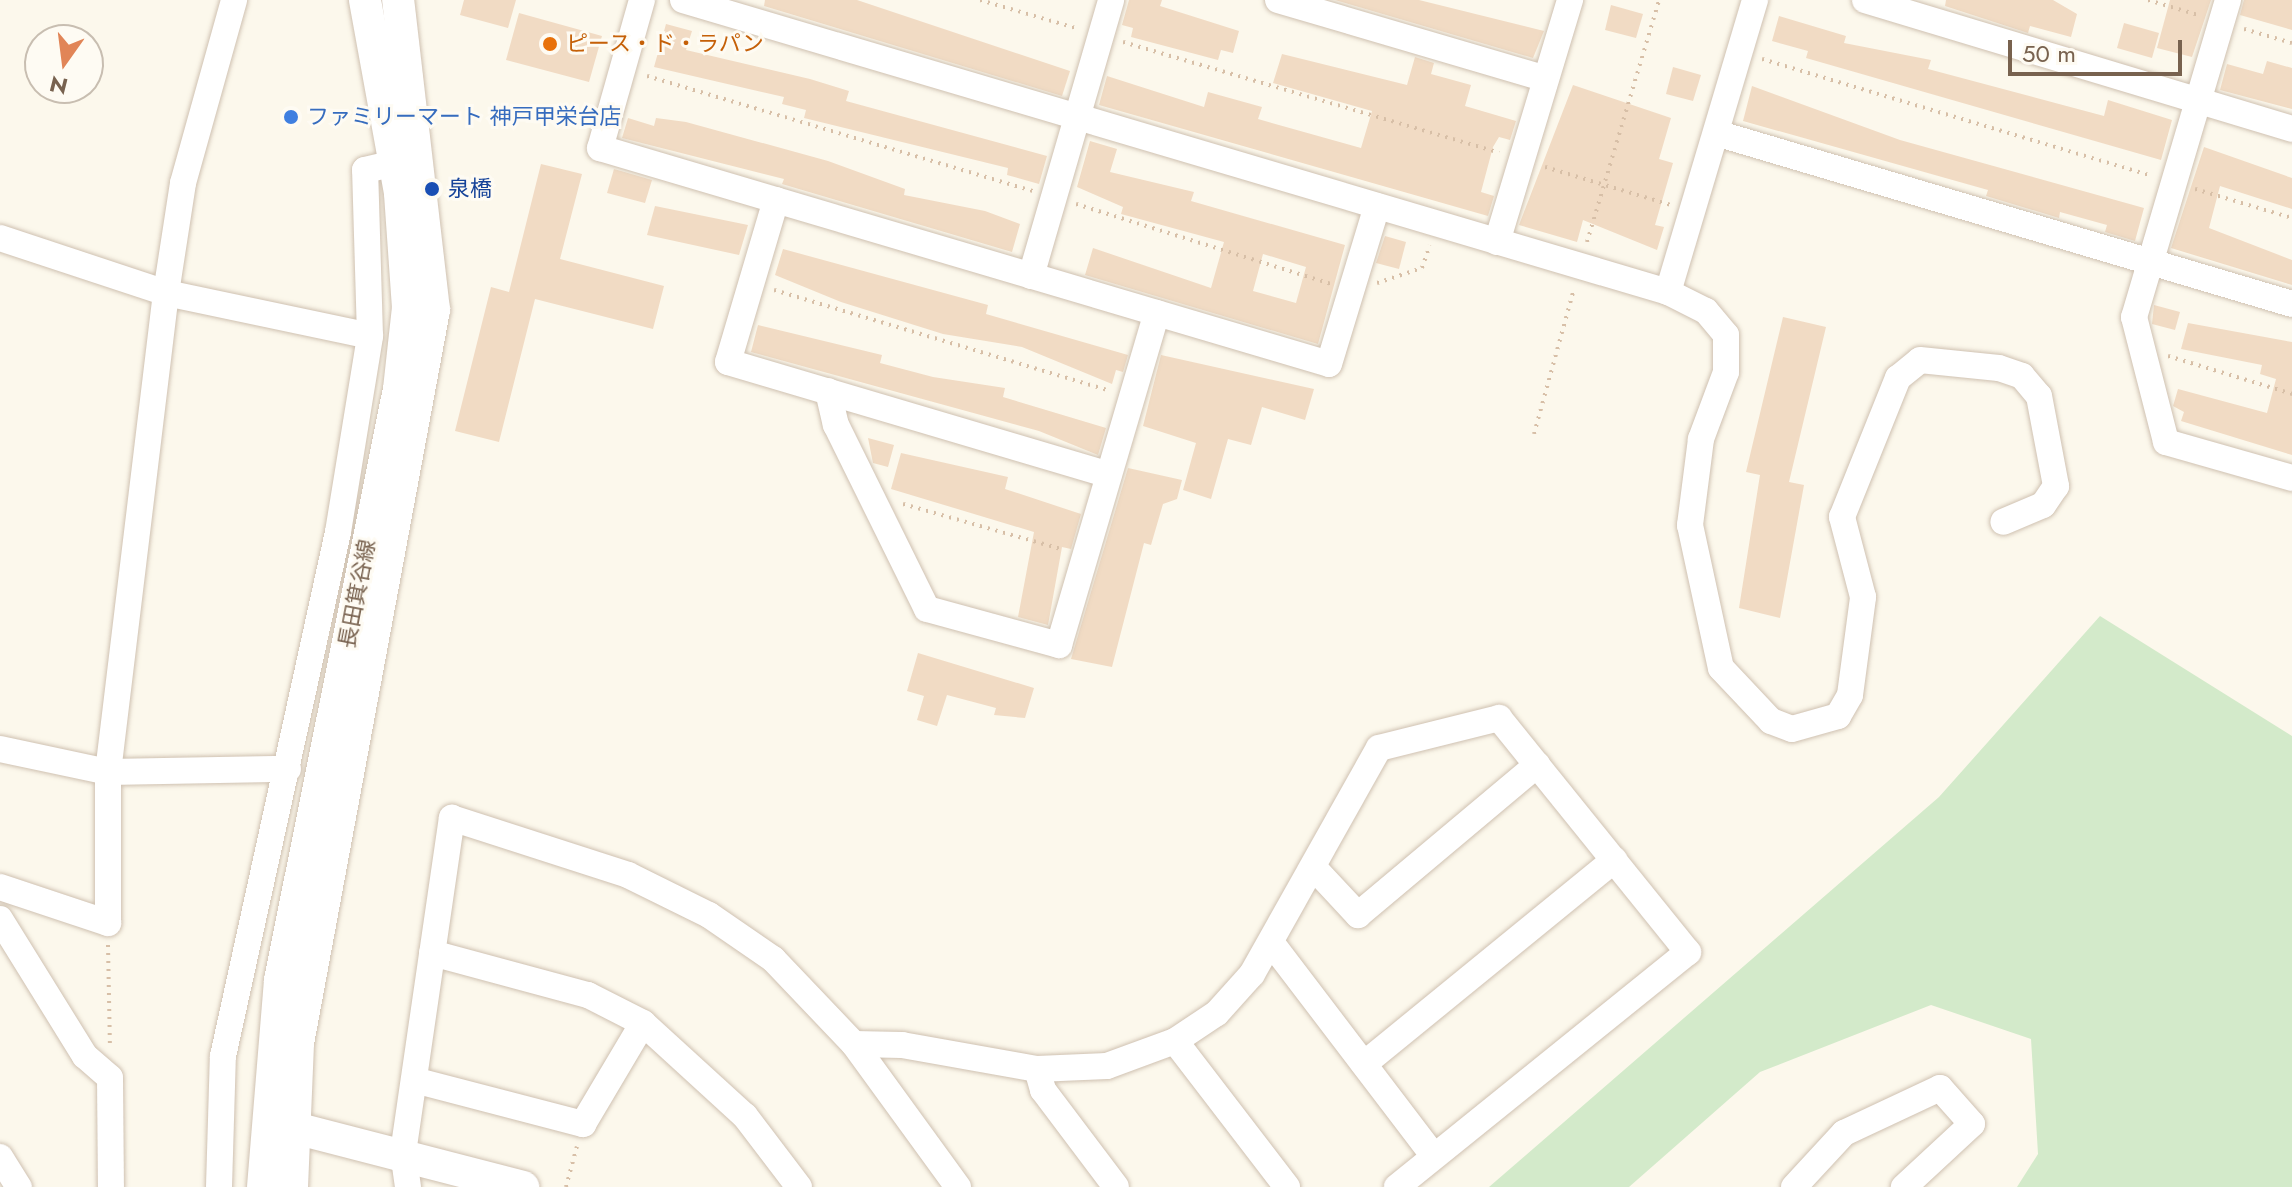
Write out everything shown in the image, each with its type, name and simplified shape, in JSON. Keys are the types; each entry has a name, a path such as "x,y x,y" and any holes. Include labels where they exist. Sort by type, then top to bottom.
{"street":[{"path":"0,887 108,923 108,772 166,293 183,183 234,0"},
{"name":"長田箕谷線","path":"263,1187 280,980 399,389 408,308 395,163 365,0"},
{"name":"長田箕谷線","path":"292,1187 291,1127 298,1043 434,310 398,0"},
{"path":"642,0 600,148 1329,364 1377,206"},
{"path":"683,0 1668,292 1706,311 1726,335 1726,372 1701,439 1690,525 1721,668 1771,721 1814,728 1838,716 1850,695 1863,597 1842,517 1898,378 1920,360 1999,368 2022,376 2039,396 2056,486 2043,505 2003,522"},
{"path":"1031,276 1111,0"},
{"path":"1278,0 1546,79"},
{"path":"1497,242 1570,0"},
{"path":"1668,292 1755,0"},
{"path":"1865,0 2292,129"},
{"path":"2228,0 2148,260 2134,317 2166,442 2292,478"},
{"path":"1716,133 2292,304"},
{"path":"219,1187 223,1056 266,832 288,769 370,336 365,170 395,163"},
{"path":"776,200 728,362 1109,475"},
{"path":"0,238 166,293 370,336"},
{"path":"828,391 836,425 875,496 927,609 1059,645 1157,313"},
{"path":"854,1044 902,1045 1037,1069 1107,1066 1175,1041 1217,1013 1273,945 1379,748 1499,718 1688,952 1397,1187"},
{"path":"0,749 108,772 288,769"},
{"path":"1316,870 1358,915 1537,765"},
{"path":"408,1187 403,1153 452,818 628,875 709,915 773,959 854,1044 958,1187"},
{"path":"1364,1064 1614,860"},
{"path":"0,919 85,1056 110,1078 111,1187"},
{"path":"1273,945 1434,1156"},
{"path":"432,953 588,995 643,1023 745,1116 799,1187"},
{"path":"414,1080 583,1124 643,1023"},
{"path":"1175,1041 1287,1187"},
{"path":"1037,1069 1043,1090 1116,1187"},
{"path":"1794,1187 1844,1133 1940,1088 1972,1124 1904,1187"},
{"path":"291,1127 403,1153 523,1187"},
{"path":"0,1157 19,1187"}],"path":[{"path":"980,0 1692,212"},
{"path":"1534,434 1659,0"},
{"path":"1740,53 2292,218"},
{"path":"752,283 1132,397"},
{"path":"2142,348 2292,394"},
{"path":"875,496 1085,556"},
{"path":"108,923 110,1078"},
{"path":"566,1187 583,1124"}],"green space":[{"path":"2100,616 2292,736 2292,1187 2017,1187 2038,1154 2031,1039 1931,1005 1760,1072 1629,1187 1489,1187 1939,797"}],"building":[{"path":"464,0 516,0 508,28 460,15"},
{"path":"765,0 857,0 1070,71 1062,96 764,6"},
{"path":"1129,0 1162,0 1160,6 1239,31 1233,53 1221,50 1218,60 1131,37 1133,28 1122,25"},
{"path":"1335,0 1419,0 1544,31 1533,58"},
{"path":"1946,0 2053,0 2077,14 2071,37 2030,26 2028,33 1945,6"},
{"path":"2170,0 2211,0 2192,57 2157,48"},
{"path":"2244,0 2292,0 2292,30 2240,15"},
{"path":"1611,5 1643,14 1636,38 1605,30"},
{"path":"519,13 602,36 589,82 506,60"},
{"path":"1779,16 1846,36 1844,43 1931,60 1928,69 2104,116 2108,100 2172,120 2161,160 1806,58 1808,51 1772,41"},
{"path":"2124,23 2159,33 2152,58 2117,48"},
{"path":"666,24 692,31 686,50 810,79 849,91 846,101 1047,156 1039,184 1007,175 1008,168 804,118 806,110 782,104 784,97 654,67"},
{"path":"1282,54 1407,85 1415,57 1434,63 1431,74 1471,85 1465,106 1516,121 1510,140 1499,137 1493,147 1481,192 1494,196 1488,216 1099,105 1107,76 1204,107 1208,92 1262,107 1258,119 1361,148 1372,111 1273,83"},
{"path":"2267,61 2292,68 2292,109 2220,90 2227,64 2263,74"},
{"path":"1673,67 1701,75 1693,101 1666,94"},
{"path":"1573,85 1671,118 1659,159 1673,163 1655,225 1664,227 1657,250 1583,220 1577,242 1519,225"},
{"path":"1752,86 1900,140 2144,208 2135,241 2105,232 2107,225 2060,212 2059,218 1986,196 1988,190 1743,121"},
{"path":"628,118 654,126 656,118 686,122 828,161 905,189 904,195 985,211 1020,224 1012,252 782,184 784,179 622,138"},
{"path":"1090,141 1117,149 1110,172 1194,192 1191,201 1345,245 1318,344 1085,275 1093,248 1211,288 1224,242 1121,214 1123,207 1077,187","holes":["1263,254 1306,267 1296,303 1253,291"]},
{"path":"2204,147 2292,178 2292,209 2220,186 2209,228 2292,260 2292,285 2171,248"},
{"path":"541,164 582,174 560,259 664,286 653,329 535,299 499,442 455,431 491,287 509,292"},
{"path":"614,169 652,180 645,203 607,193"},
{"path":"655,206 748,225 739,255 647,235"},
{"path":"1385,236 1406,242 1399,269 1376,263"},
{"path":"783,249 988,305 986,314 1128,355 1123,372 1116,370 1112,384 1022,347 943,334 841,302 775,275"},
{"path":"2154,305 2180,312 2175,330 2152,324"},
{"path":"1783,317 1826,327 1789,482 1804,485 1780,618 1739,608 1760,475 1746,472"},
{"path":"2188,323 2292,342 2292,455 2181,421 2184,412 2173,406 2178,389 2267,413 2276,379 2260,374 2262,365 2181,349"},
{"path":"758,325 882,355 880,363 933,377 1005,388 1003,397 1106,428 1098,455 1039,431 751,352"},
{"path":"1161,355 1314,389 1305,420 1262,407 1251,445 1228,439 1211,499 1183,490 1196,443 1143,426"},
{"path":"868,438 894,445 888,467 873,463"},
{"path":"901,453 1008,477 1005,489 1081,514 1071,549 1062,547 1048,625 1018,617 1034,532 891,489"},
{"path":"1128,468 1182,480 1177,499 1163,504 1151,545 1144,543 1112,667 1071,659"},
{"path":"918,653 1034,688 1025,718 994,715 996,708 947,695 937,726 917,720 924,696 907,691"}],"place":[{"name":"ピース・ド・ラパン","path":"550,44"},
{"name":"ファミリーマート 神戸甲栄台店","path":"291,117"},
{"name":"泉橋","path":"432,189"}]}
